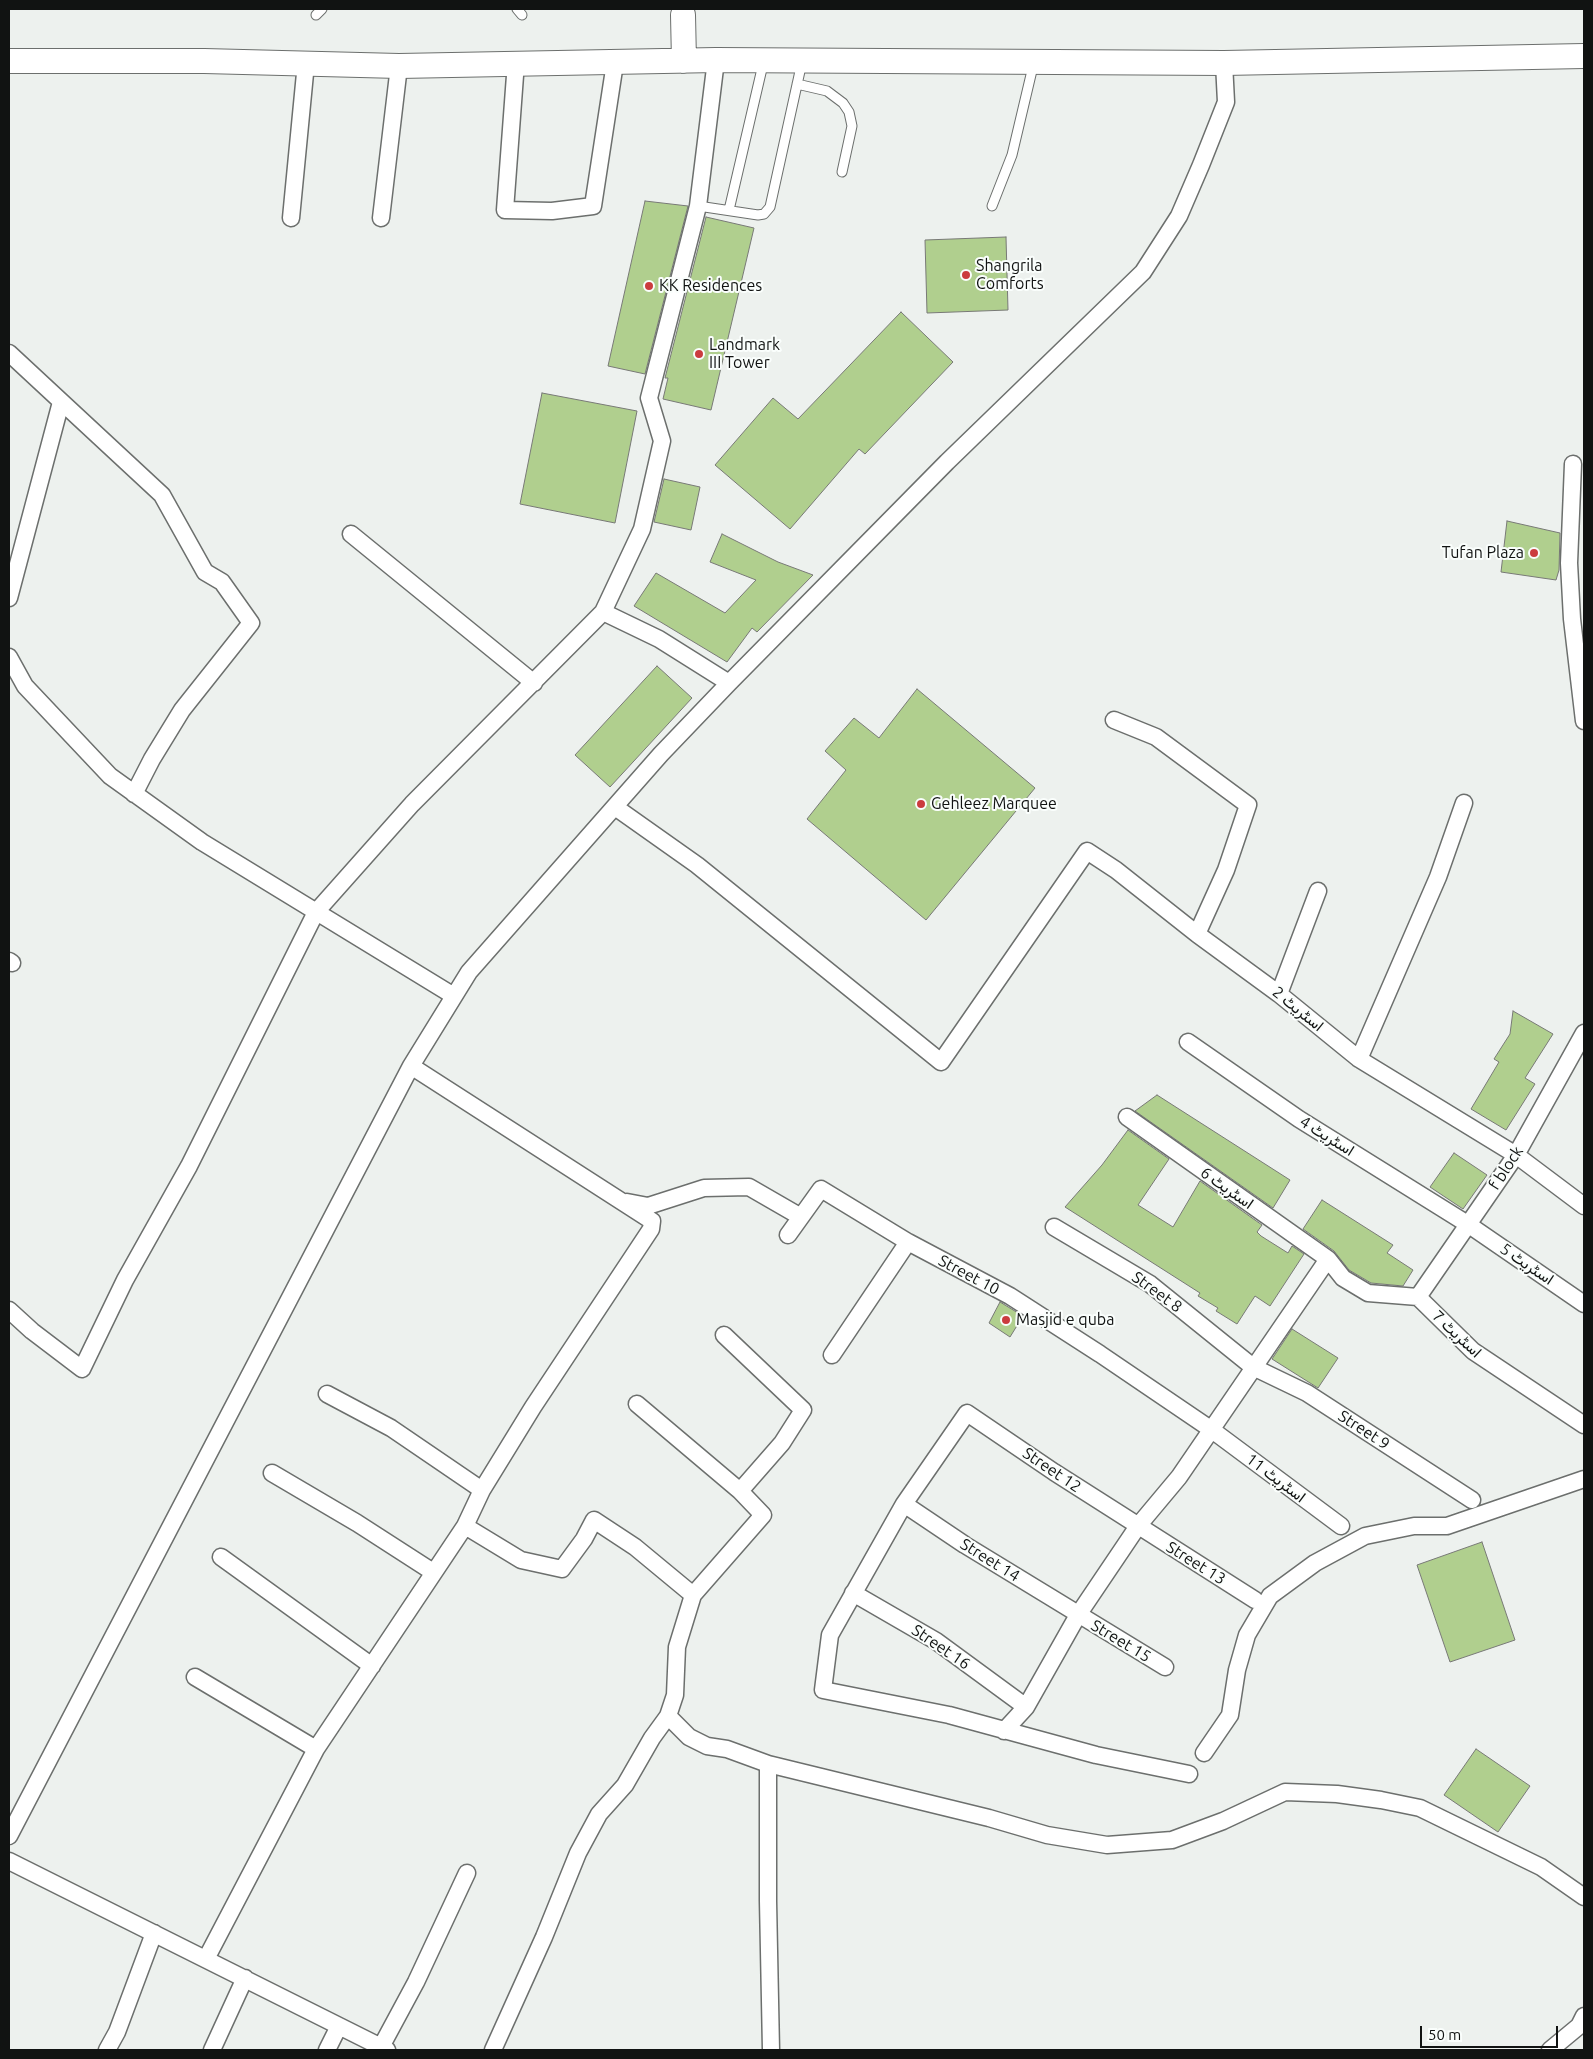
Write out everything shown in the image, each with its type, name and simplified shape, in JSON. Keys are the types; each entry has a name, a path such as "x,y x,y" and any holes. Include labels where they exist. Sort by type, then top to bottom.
{"main road":[{"path":"683,15 684,61"},
{"path":"9,61 204,61 399,66 516,62 615,63 716,60 1224,63 1584,56"}],"street":[{"path":"9,1310 32,1332 82,1369 126,1280 190,1166 316,912 412,804 603,612 642,529 662,441 649,398 698,206 716,60"},
{"path":"516,62 505,210 552,211 593,206 615,63"},
{"path":"9,1836 411,1066 469,972 615,807 729,683 947,462 1143,272 1179,216 1226,102 1224,63"},
{"path":"292,218 306,64"},
{"path":"381,218 399,66"},
{"path":"9,353 162,495 205,572 222,582 251,623 182,710 152,759 134,794"},
{"path":"9,598 61,402"},
{"path":"1573,464 1570,582 1577,678 1584,721"},
{"path":"351,534 534,683"},
{"path":"603,612 659,639 729,683"},
{"path":"9,657 25,686 110,776 202,842 454,996"},
{"path":"1114,720 1156,737 1248,804 1226,870 1196,934"},
{"path":"1359,1059 1438,877 1464,803"},
{"name":"اسٹریٹ 2","path":"615,807 697,865 941,1062 1087,852 1116,870 1196,934 1279,994 1359,1059 1516,1155 1584,1206"},
{"path":"1279,994 1318,891"},
{"name":"f block","path":"1418,1297 1516,1155 1579,1056 1584,1034"},
{"name":"اسٹریٹ 4","path":"1188,1042 1299,1119 1469,1225"},
{"path":"206,1958 316,1749 465,1526 482,1490 533,1407 651,1229 652,1221 411,1066"},
{"name":"اسٹریٹ 6","path":"1126,1117 1328,1259"},
{"path":"619,1201 648,1206 704,1188 749,1187 801,1217"},
{"name":"Street 10","path":"788,1235 821,1189 908,1242 1010,1296 1212,1430"},
{"name":"اسٹریٹ 5","path":"1469,1225 1584,1304"},
{"name":"Street 8","path":"1054,1228 1150,1284 1252,1367"},
{"path":"832,1355 908,1242"},
{"path":"1004,1731 1026,1706 1078,1615 1138,1526 1179,1477 1212,1430 1252,1367 1328,1259"},
{"name":"اسٹریٹ 7","path":"1328,1259 1343,1278 1368,1293 1418,1297 1473,1351 1584,1425"},
{"path":"724,1335 802,1410 782,1443 740,1491"},
{"name":"Street 9","path":"1252,1367 1307,1393 1472,1500"},
{"path":"327,1394 391,1428 482,1490"},
{"path":"493,2050 544,1937 578,1853 599,1814 625,1785 652,1738 668,1716 675,1695 677,1647 693,1595 763,1515 740,1491 636,1404"},
{"name":"Street 12","path":"904,1504 967,1413 1138,1526"},
{"name":"اسٹریٹ 11","path":"1212,1430 1341,1526"},
{"path":"272,1474 358,1523 433,1572"},
{"path":"1204,1753 1230,1714 1237,1670 1247,1635 1270,1596 1314,1563 1366,1536 1414,1526 1446,1526 1584,1479"},
{"path":"904,1504 830,1635 824,1690 949,1715 1096,1756 1189,1774"},
{"name":"Street 14","path":"904,1504 1078,1615"},
{"path":"465,1526 521,1560 562,1570 594,1520 635,1547 693,1595"},
{"name":"Street 13","path":"1138,1526 1255,1600"},
{"path":"221,1557 372,1666"},
{"name":"Street 16","path":"853,1593 936,1641 1026,1706"},
{"name":"Street 15","path":"1078,1615 1165,1667"},
{"path":"195,1677 316,1749"},
{"path":"668,1716 689,1737 707,1746 727,1749 768,1764 989,1818 1047,1835 1107,1845 1172,1840 1223,1821 1285,1792 1338,1794 1381,1800 1420,1808 1541,1867 1584,1897"},
{"path":"768,1764 771,2050"},
{"path":"9,1861 206,1958 384,2049 467,1873"},
{"path":"107,2050 117,2032 154,1933"},
{"path":"212,2050 244,1978"},
{"path":"1550,2050 1579,2026 1584,2016"},
{"path":"327,2050 339,2026"}],"lane":[{"path":"729,210 764,60"},
{"path":"698,206 758,215 764,214 770,207 802,60"},
{"path":"992,206 1012,155 1034,62"},
{"path":"797,84 827,91 843,103 849,112 852,126 842,172"}],"building":[{"name":"KK Residences","path":"645,201 688,206 645,374 608,366"},
{"name":"Landmark III Tower","path":"706,217 754,228 711,410 663,399 668,378 665,378"},
{"name":"Shangrila Comforts","path":"1006,237 1008,310 927,313 925,240"},
{"path":"901,312 953,362 865,454 859,449 790,529 715,465 773,398 798,419"},
{"path":"542,393 637,411 615,523 520,504"},
{"path":"664,479 700,487 691,530 654,522"},
{"name":"Tufan Plaza","path":"1507,521 1560,533 1559,570 1556,580 1501,572"},
{"path":"722,534 778,562 813,575 757,632 752,628 727,662 634,606 656,573 725,613 756,580 710,562"},
{"path":"657,666 692,698 610,787 575,755"},
{"name":"Gehleez Marquee","path":"917,689 1035,788 926,920 807,819 846,770 825,751 854,718 879,738"},
{"path":"1513,1011 1553,1034 1525,1078 1535,1084 1506,1130 1471,1109 1499,1062 1494,1059 1510,1034"},
{"path":"1157,1095 1290,1180 1273,1208 1135,1111"},
{"path":"1128,1130 1169,1159 1138,1205 1173,1227 1200,1181 1262,1225 1257,1232 1261,1236 1288,1253 1292,1246 1304,1254 1270,1306 1255,1296 1237,1324 1216,1311 1218,1308 1198,1296 1200,1293 1065,1207 1102,1165"},
{"path":"1454,1153 1487,1175 1463,1209 1430,1187"},
{"path":"1322,1200 1393,1245 1387,1253 1413,1270 1403,1286 1371,1283 1349,1270 1334,1251 1303,1229"},
{"name":"Masjid e quba","path":"1000,1302 1023,1316 1010,1337 989,1323"},
{"path":"1292,1329 1338,1358 1318,1388 1272,1359"},
{"path":"1482,1542 1515,1640 1450,1662 1417,1565"},
{"path":"1476,1749 1530,1786 1498,1832 1444,1795"}],"place":[{"name":"Shangrila Comforts","path":"966,275"},
{"name":"KK Residences","path":"649,286"},
{"name":"Landmark III Tower","path":"699,354"},
{"name":"Tufan Plaza","path":"1534,553"},
{"name":"Gehleez Marquee","path":"921,804"},
{"name":"Masjid e quba","path":"1006,1320"}]}
